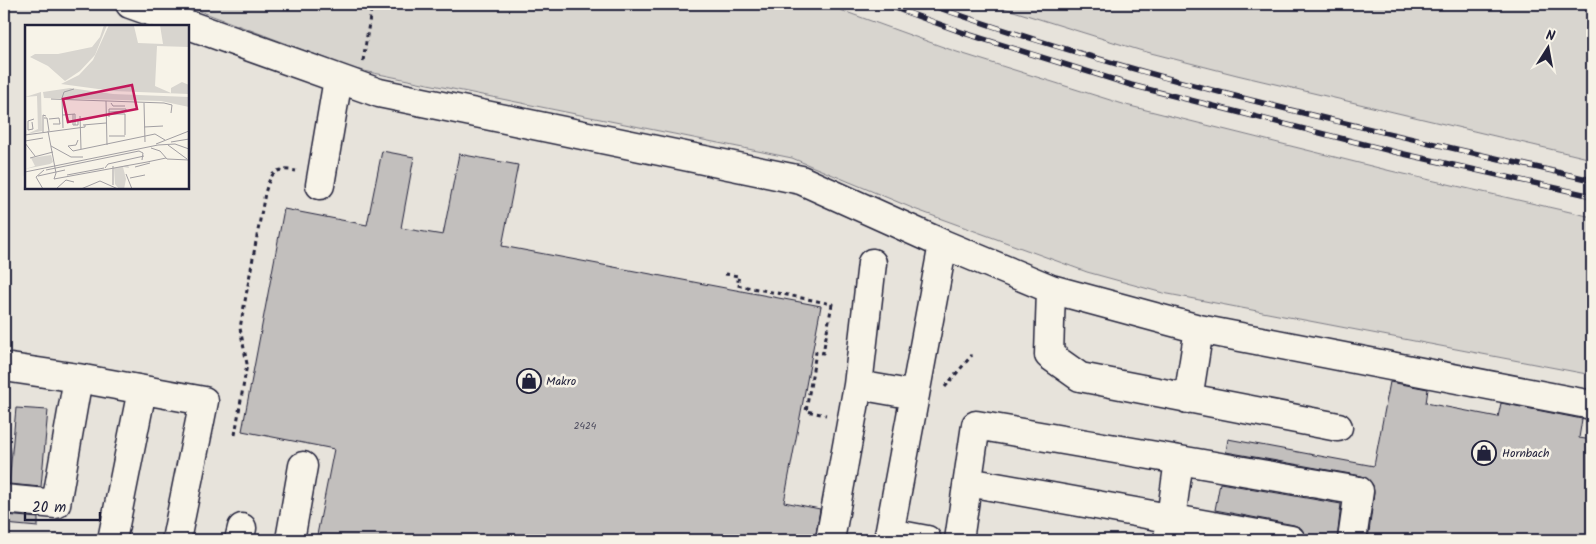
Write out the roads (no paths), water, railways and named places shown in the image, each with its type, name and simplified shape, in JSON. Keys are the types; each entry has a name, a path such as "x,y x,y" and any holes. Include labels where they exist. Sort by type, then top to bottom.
{"lane":[{"path":"130,4 188,25"},
{"path":"189,25 379,93 801,180 943,244 1051,289 1199,329 1592,405"},
{"path":"320,185 338,79"},
{"path":"927,540 889,537 943,244"},
{"path":"830,540 858,385 872,263"},
{"path":"1051,289 1049,355 1080,377 1338,427"},
{"path":"1188,399 1199,329"},
{"path":"4,367 78,378 204,401 176,540"},
{"path":"4,499 56,504 78,378"},
{"path":"858,385 915,395"},
{"path":"112,540 142,390"},
{"path":"959,540 976,424 1359,491 1352,540"},
{"path":"1169,529 1179,460"},
{"path":"290,540 303,466"},
{"path":"968,482 1169,529 1291,540"}],"railway":[{"path":"884,4 964,33 1131,85 1395,152 1592,196"},
{"path":"928,4 1009,32 1174,80 1257,102 1592,180"}],"place":[{"name":"Makro","path":"529,381"},
{"name":"Hornbach","path":"1484,453"}]}
